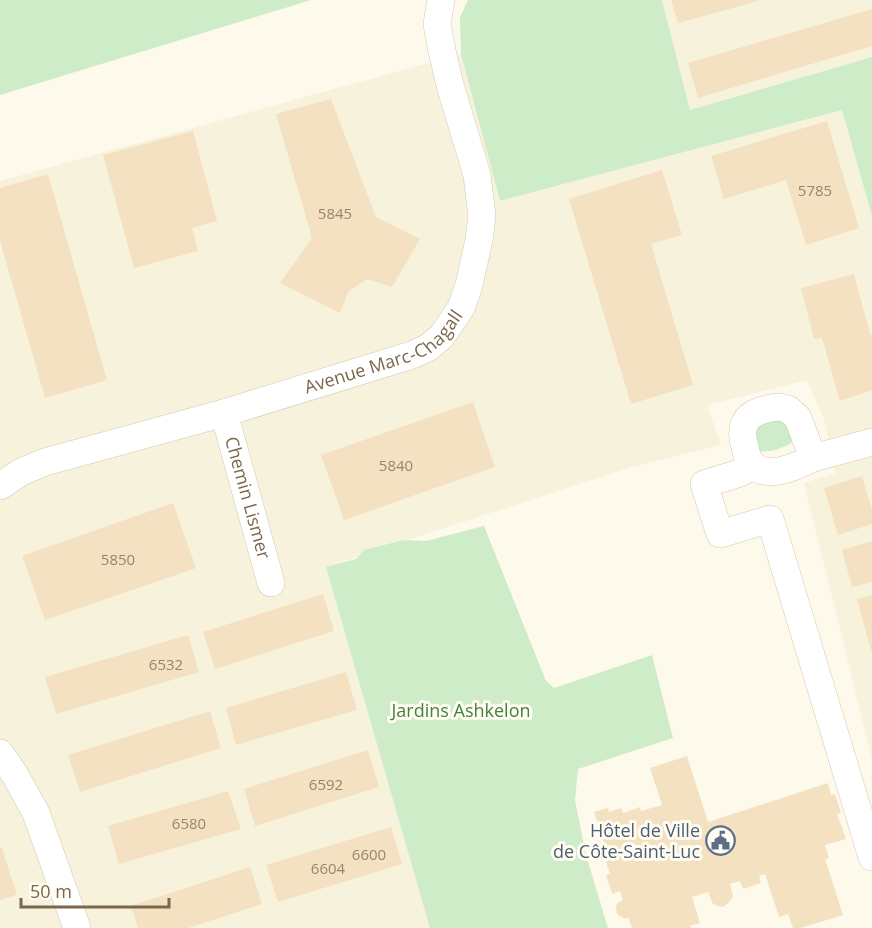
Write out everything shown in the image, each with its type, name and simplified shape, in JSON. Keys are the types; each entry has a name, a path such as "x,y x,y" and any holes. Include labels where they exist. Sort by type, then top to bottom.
{"street":[{"name":"Avenue Marc-Chagall","path":"0,486 21,471 45,462 224,413 412,356 429,347 442,336 461,308 469,285 482,216 477,175 441,51 437,24 441,0"},
{"path":"813,458 802,428 795,414 789,409 772,408 752,415 743,425 743,440 748,458 754,466 764,471 775,471 872,442"},
{"name":"Chemin Lismer","path":"224,413 271,583"},
{"path":"754,466 740,473 704,484 706,491 720,534 770,519 872,857"},
{"path":"0,753 36,813 72,927"}],"shaded area":[{"path":"662,0 872,0 872,57 690,110"},
{"path":"461,54 500,201 842,110 872,216 872,759 804,483 835,473 825,422 807,380 707,405 721,445 628,468 326,567 434,928 0,928 0,181"}],"green space":[{"path":"0,0 311,0 0,95"},
{"path":"468,0 662,0 690,110 872,57 872,216 842,110 500,201 461,54 460,17"},
{"path":"777,419 788,425 794,441 777,449 757,451 758,429"},
{"name":"Jardins Ashkelon","path":"484,526 546,681 554,688 652,655 673,738 578,769 575,800 586,855 608,928 430,928 326,567 356,559 364,550 404,540 426,541"}],"building":[{"path":"671,0 758,0 758,1 678,23"},
{"path":"872,9 872,46 698,98 688,63"},
{"path":"331,99 376,217 420,239 392,287 367,279 349,291 340,313 280,283 312,238 276,114"},
{"path":"827,121 859,228 806,245 786,180 724,199 711,156"},
{"path":"193,131 217,221 192,228 198,251 134,268 103,155"},
{"path":"662,170 682,235 651,244 693,385 631,404 569,199"},
{"path":"48,174 107,380 45,398 0,241 0,188"},
{"path":"854,274 870,334 872,334 872,390 840,401 822,338 814,339 801,288"},
{"path":"473,402 495,467 344,520 321,455"},
{"path":"862,476 872,510 872,524 838,535 824,488"},
{"path":"173,503 196,568 45,620 22,556"},
{"path":"872,541 872,582 852,587 842,550"},
{"path":"323,594 334,631 215,669 203,632"},
{"path":"872,595 872,650 871,651 857,599"},
{"path":"188,635 199,672 56,714 45,677"},
{"path":"346,672 357,710 236,745 226,708"},
{"path":"210,711 221,748 80,792 68,755"},
{"path":"368,750 379,787 255,826 244,789"},
{"name":"Hôtel de Ville de Côte-Saint-Luc","path":"687,756 708,822 828,783 831,795 835,794 841,813 837,814 846,839 825,845 829,858 825,859 843,915 801,928 793,928 788,914 779,917 765,874 759,876 761,883 743,889 740,881 730,884 733,896 725,906 713,904 708,892 692,897 700,923 690,926 691,928 632,928 628,917 625,919 617,914 616,906 623,900 620,891 612,894 606,875 610,874 600,844 604,843 594,812 608,808 609,812 621,808 623,813 640,807 641,811 662,805 650,768"},
{"path":"228,791 241,829 119,864 108,826"},
{"path":"391,827 402,864 278,902 266,865"},
{"path":"0,848 2,848 17,895 0,900"},
{"path":"250,867 262,904 188,928 138,928 131,906"}],"place":[{"name":"Hôtel de Ville de Côte-Saint-Luc","path":"721,841"}]}
